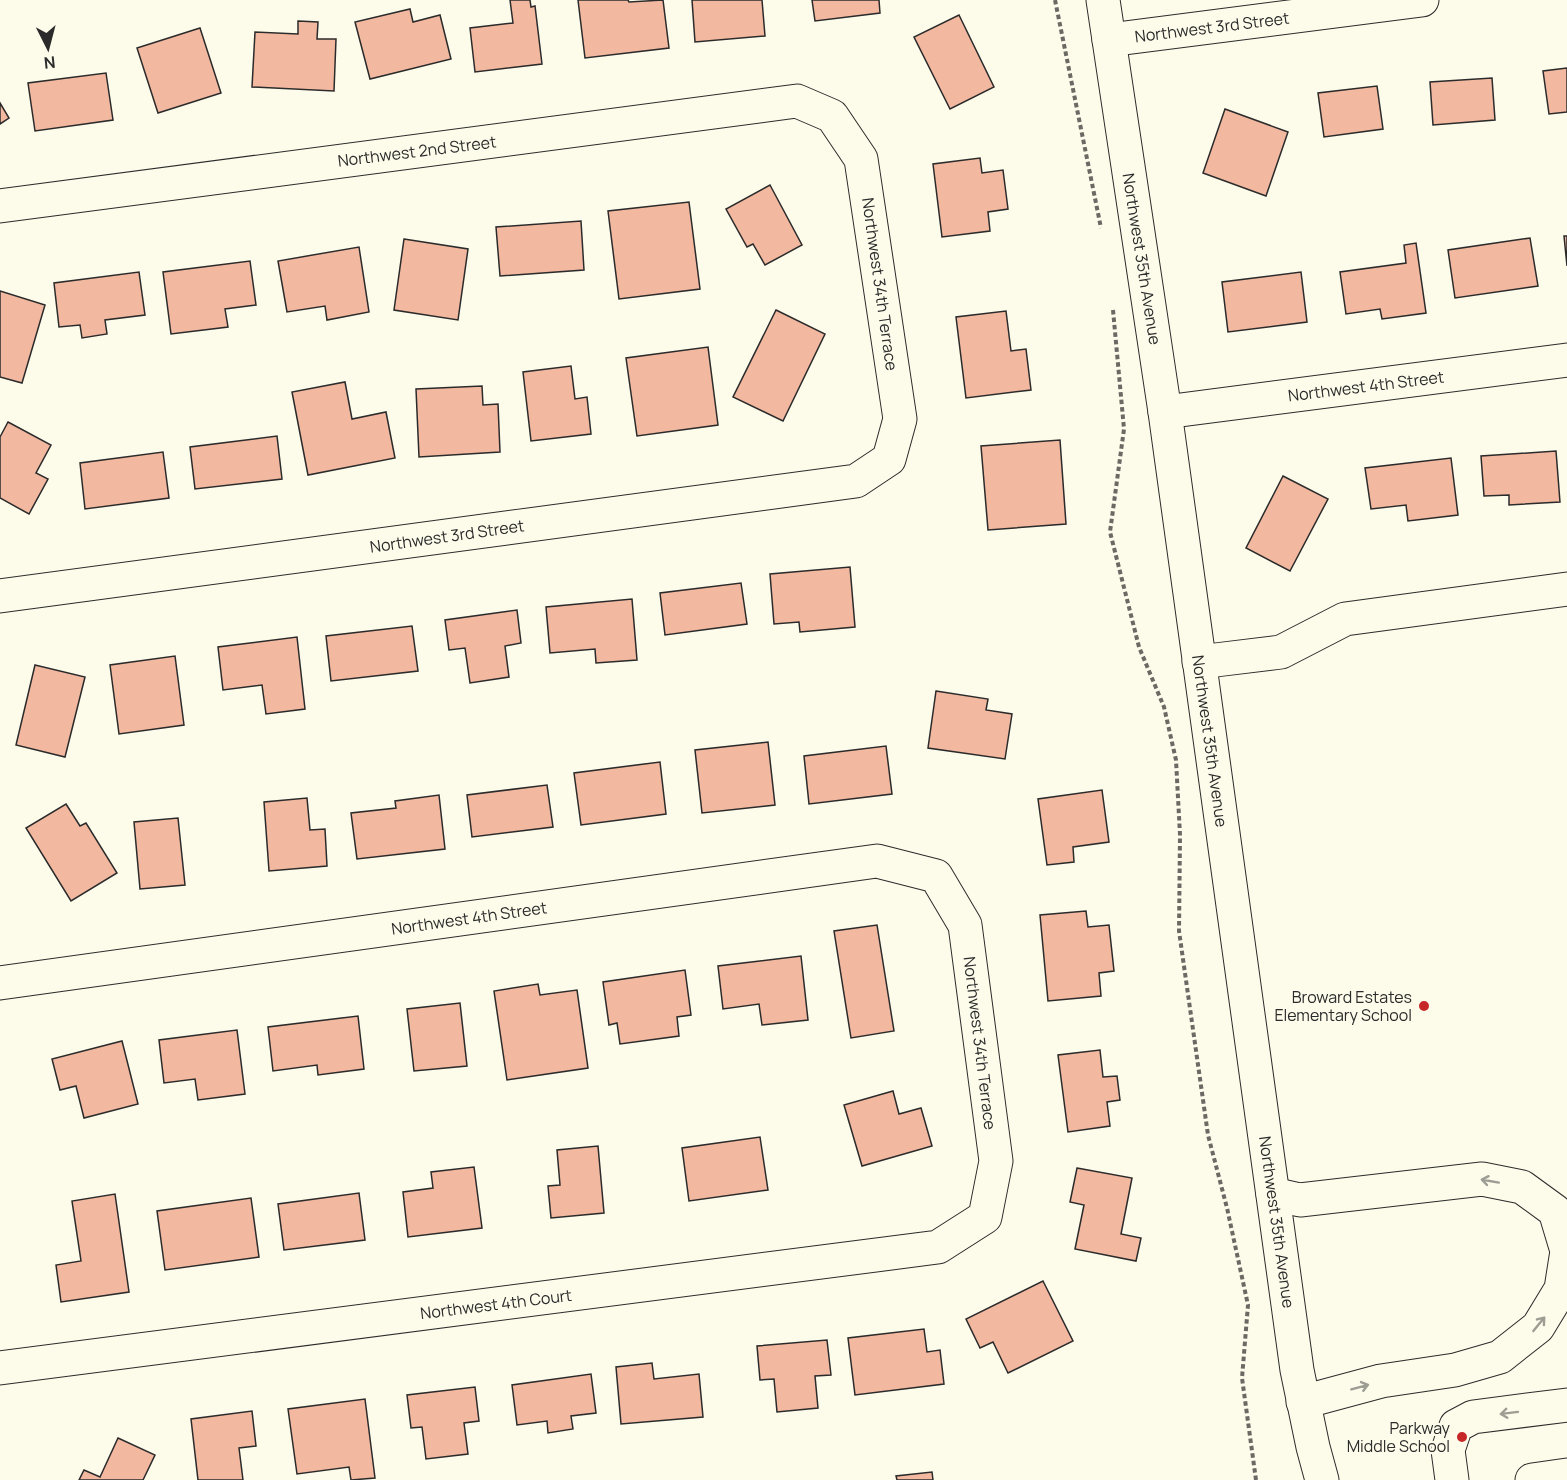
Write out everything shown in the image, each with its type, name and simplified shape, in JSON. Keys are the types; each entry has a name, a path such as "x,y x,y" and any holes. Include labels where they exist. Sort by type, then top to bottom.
{"street":[{"name":"Northwest 35th Avenue","path":"1103,0 1165,412 1297,1370 1312,1447 1322,1480"},
{"name":"Northwest 3rd Street","path":"1109,40 1422,0"},
{"name":"Northwest 2nd Street","path":"0,206 797,101 832,116"},
{"name":"Northwest 34th Terrace","path":"832,116 861,159 900,419 889,459"},
{"name":"Northwest 4th Street","path":"1165,412 1567,360"},
{"name":"Northwest 3rd Street","path":"0,596 856,481 889,459"},
{"path":"1199,662 1281,652 1345,619 1567,590"},
{"name":"Northwest 4th Street","path":"0,983 877,861 936,876"},
{"name":"Northwest 34th Terrace","path":"936,876 965,925 996,1161 985,1217"},
{"path":"1273,1194 1300,1200 1482,1179 1522,1187 1555,1211 1567,1251 1561,1289 1538,1327 1500,1357 1455,1370 1381,1381 1303,1402"},
{"name":"Northwest 4th Court","path":"0,1368 938,1247 985,1217"},
{"path":"1452,1480 1448,1450 1456,1426 1473,1417 1567,1405"},
{"path":"1532,1480 1567,1475"}],"path":[{"path":"1055,0 1101,228"},
{"path":"1113,310 1124,429 1110,532 1139,647 1164,707 1176,760 1180,835 1179,932 1208,1135 1248,1305 1242,1378 1256,1480"}],"building":[{"path":"510,0 530,0 531,7 535,6 542,64 475,72 470,28 513,23"},
{"path":"578,0 628,0 629,2 663,0 669,48 585,58"},
{"path":"692,0 762,0 765,36 695,42"},
{"path":"812,0 879,0 880,13 815,21"},
{"path":"410,9 413,22 440,15 451,59 370,79 355,22"},
{"path":"959,15 994,87 950,109 914,37"},
{"path":"298,21 318,22 317,39 336,39 334,91 252,87 255,32 298,34"},
{"path":"200,28 221,93 158,113 137,48"},
{"path":"1567,68 1567,112 1549,114 1543,71"},
{"path":"106,73 113,120 35,131 28,83"},
{"path":"1492,78 1495,120 1433,125 1430,82"},
{"path":"1377,86 1383,129 1324,137 1318,93"},
{"path":"0,103 9,118 0,124"},
{"path":"1225,109 1288,132 1266,196 1203,173"},
{"path":"980,158 982,173 1003,170 1008,209 988,212 990,231 942,237 933,164"},
{"path":"770,185 802,245 765,265 753,244 747,247 726,209"},
{"path":"689,202 700,289 619,299 608,211"},
{"path":"581,221 584,270 500,276 496,227"},
{"path":"1564,236 1567,236 1567,266"},
{"path":"1530,238 1538,286 1455,298 1448,250"},
{"path":"404,239 468,249 458,320 394,310"},
{"path":"1416,243 1426,313 1382,319 1380,309 1346,314 1340,272 1406,263 1404,245"},
{"path":"359,247 369,312 327,320 325,306 287,312 278,261"},
{"path":"250,261 256,305 225,309 228,327 171,334 163,272"},
{"path":"139,272 145,315 105,320 107,334 82,338 80,325 59,327 54,283"},
{"path":"1301,272 1307,322 1228,332 1222,282"},
{"path":"0,291 45,305 22,383 0,377"},
{"path":"776,310 825,334 783,421 733,397"},
{"path":"1006,311 1011,351 1026,349 1031,390 966,398 956,317"},
{"path":"708,347 718,425 637,436 626,358"},
{"path":"571,366 575,399 587,397 591,434 531,441 523,372"},
{"path":"345,382 352,419 386,412 395,458 308,475 292,392"},
{"path":"482,386 483,405 498,404 500,452 419,457 416,389"},
{"path":"8,422 51,445 36,473 48,479 29,514 0,498 0,437"},
{"path":"277,436 282,479 195,489 190,447"},
{"path":"1060,440 1066,524 988,530 981,446"},
{"path":"1556,451 1560,502 1509,505 1509,495 1484,496 1481,456"},
{"path":"163,452 169,498 85,509 80,463"},
{"path":"1451,458 1458,515 1408,521 1406,505 1371,509 1365,468"},
{"path":"1283,476 1328,499 1290,571 1246,548"},
{"path":"850,567 855,627 800,632 799,622 774,624 770,574"},
{"path":"741,583 747,624 665,635 660,593"},
{"path":"632,599 637,660 596,663 595,649 550,653 546,607"},
{"path":"517,610 521,643 505,646 509,677 470,683 465,648 449,650 445,620"},
{"path":"412,626 418,671 331,681 326,636"},
{"path":"297,637 305,709 266,714 262,685 223,690 218,647"},
{"path":"175,656 184,725 119,734 110,665"},
{"path":"35,665 85,677 65,757 16,745"},
{"path":"936,691 988,699 986,710 1012,714 1005,759 928,748"},
{"path":"768,742 775,805 702,813 695,750"},
{"path":"886,746 892,794 809,804 804,756"},
{"path":"660,762 666,814 581,825 574,773"},
{"path":"547,785 553,827 472,837 467,795"},
{"path":"1102,790 1109,842 1073,847 1074,862 1047,865 1038,799"},
{"path":"439,795 445,849 357,859 351,813 396,808 395,801"},
{"path":"307,798 310,830 325,829 327,866 269,871 264,802"},
{"path":"66,804 80,826 86,823 117,873 71,901 26,828"},
{"path":"178,818 185,885 140,889 134,822"},
{"path":"1086,911 1088,927 1109,925 1114,971 1099,973 1101,996 1048,1001 1040,915"},
{"path":"877,925 894,1031 851,1038 834,931"},
{"path":"801,956 808,1020 762,1025 759,1004 723,1009 718,966"},
{"path":"685,970 691,1015 677,1017 679,1036 620,1044 617,1023 609,1025 603,982"},
{"path":"538,984 540,995 577,990 588,1068 507,1080 494,991"},
{"path":"460,1003 467,1066 414,1071 407,1009"},
{"path":"358,1016 364,1069 318,1075 317,1065 273,1071 268,1027"},
{"path":"237,1030 245,1094 198,1100 195,1079 164,1083 159,1040"},
{"path":"122,1041 138,1104 84,1118 76,1086 60,1090 52,1059"},
{"path":"1100,1050 1103,1077 1117,1076 1120,1100 1107,1102 1110,1126 1068,1132 1058,1055"},
{"path":"893,1091 899,1114 921,1108 932,1146 862,1166 844,1105"},
{"path":"760,1137 768,1190 689,1201 682,1148"},
{"path":"598,1146 604,1213 551,1218 548,1186 560,1185 557,1150"},
{"path":"474,1167 482,1228 408,1237 403,1192 433,1188 431,1172"},
{"path":"1077,1168 1132,1178 1121,1234 1141,1238 1136,1261 1075,1249 1084,1205 1070,1202"},
{"path":"359,1193 365,1240 284,1250 278,1204"},
{"path":"115,1194 129,1292 61,1302 56,1265 81,1261 72,1201"},
{"path":"251,1198 259,1257 165,1270 157,1211"},
{"path":"1043,1281 1073,1341 1008,1373 993,1342 980,1348 966,1319"},
{"path":"924,1329 927,1352 940,1350 944,1384 855,1395 848,1338"},
{"path":"827,1340 831,1375 815,1376 818,1408 777,1412 774,1379 760,1380 757,1346"},
{"path":"652,1363 654,1379 699,1374 703,1417 621,1424 616,1367"},
{"path":"591,1374 596,1413 571,1416 573,1429 548,1433 547,1421 517,1425 512,1385"},
{"path":"475,1387 479,1421 464,1423 468,1454 426,1459 422,1427 411,1428 407,1395"},
{"path":"365,1399 375,1478 351,1480 349,1467 297,1474 288,1409"},
{"path":"252,1411 256,1446 239,1448 243,1480 198,1480 191,1419"},
{"path":"118,1438 155,1455 143,1480 79,1480 84,1470 100,1477"},
{"path":"932,1472 933,1480 897,1480 896,1476"}],"place":[{"name":"Broward Estates Elementary School","path":"1424,1006"},
{"name":"Parkway Middle School","path":"1462,1437"}]}
